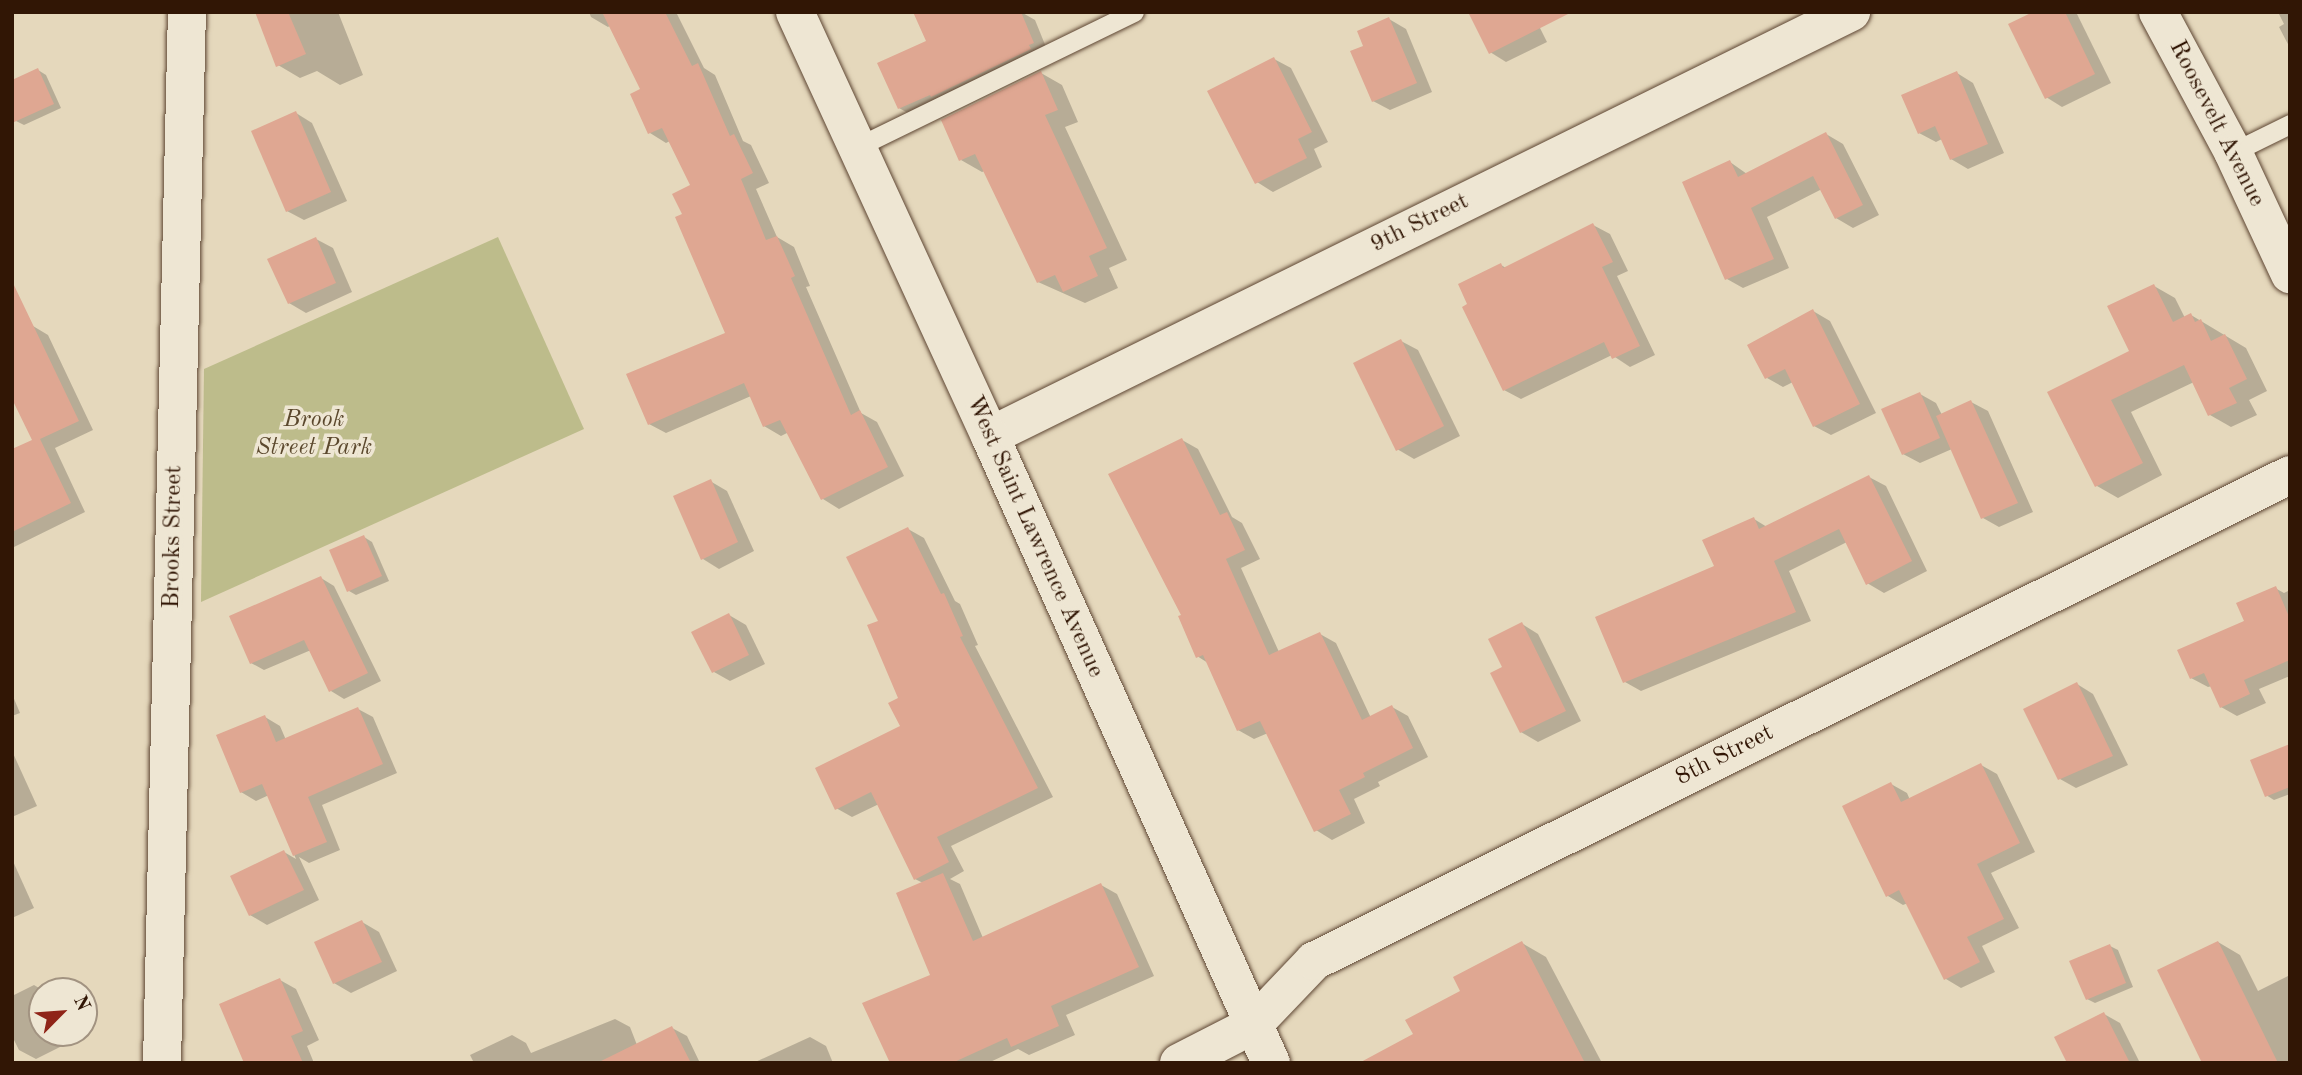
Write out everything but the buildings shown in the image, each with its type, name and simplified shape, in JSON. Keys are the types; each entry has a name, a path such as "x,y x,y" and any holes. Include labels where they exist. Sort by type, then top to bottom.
{"street":[{"name":"Brooks Street","path":"162,1063 187,12"},
{"name":"West Saint Lawrence Avenue","path":"795,12 990,436 1270,1063"},
{"name":"9th Street","path":"990,436 1851,12"},
{"name":"Roosevelt Avenue","path":"2158,12 2233,152 2290,274"},
{"name":"8th Street","path":"1179,1063 1253,1025 1314,961 2290,475"}],"lane":[{"path":"857,147 1134,12"},
{"path":"2233,152 2290,124"}],"green space":[{"name":"Brook Street Park","path":"498,237 584,429 201,602 204,369"}]}
